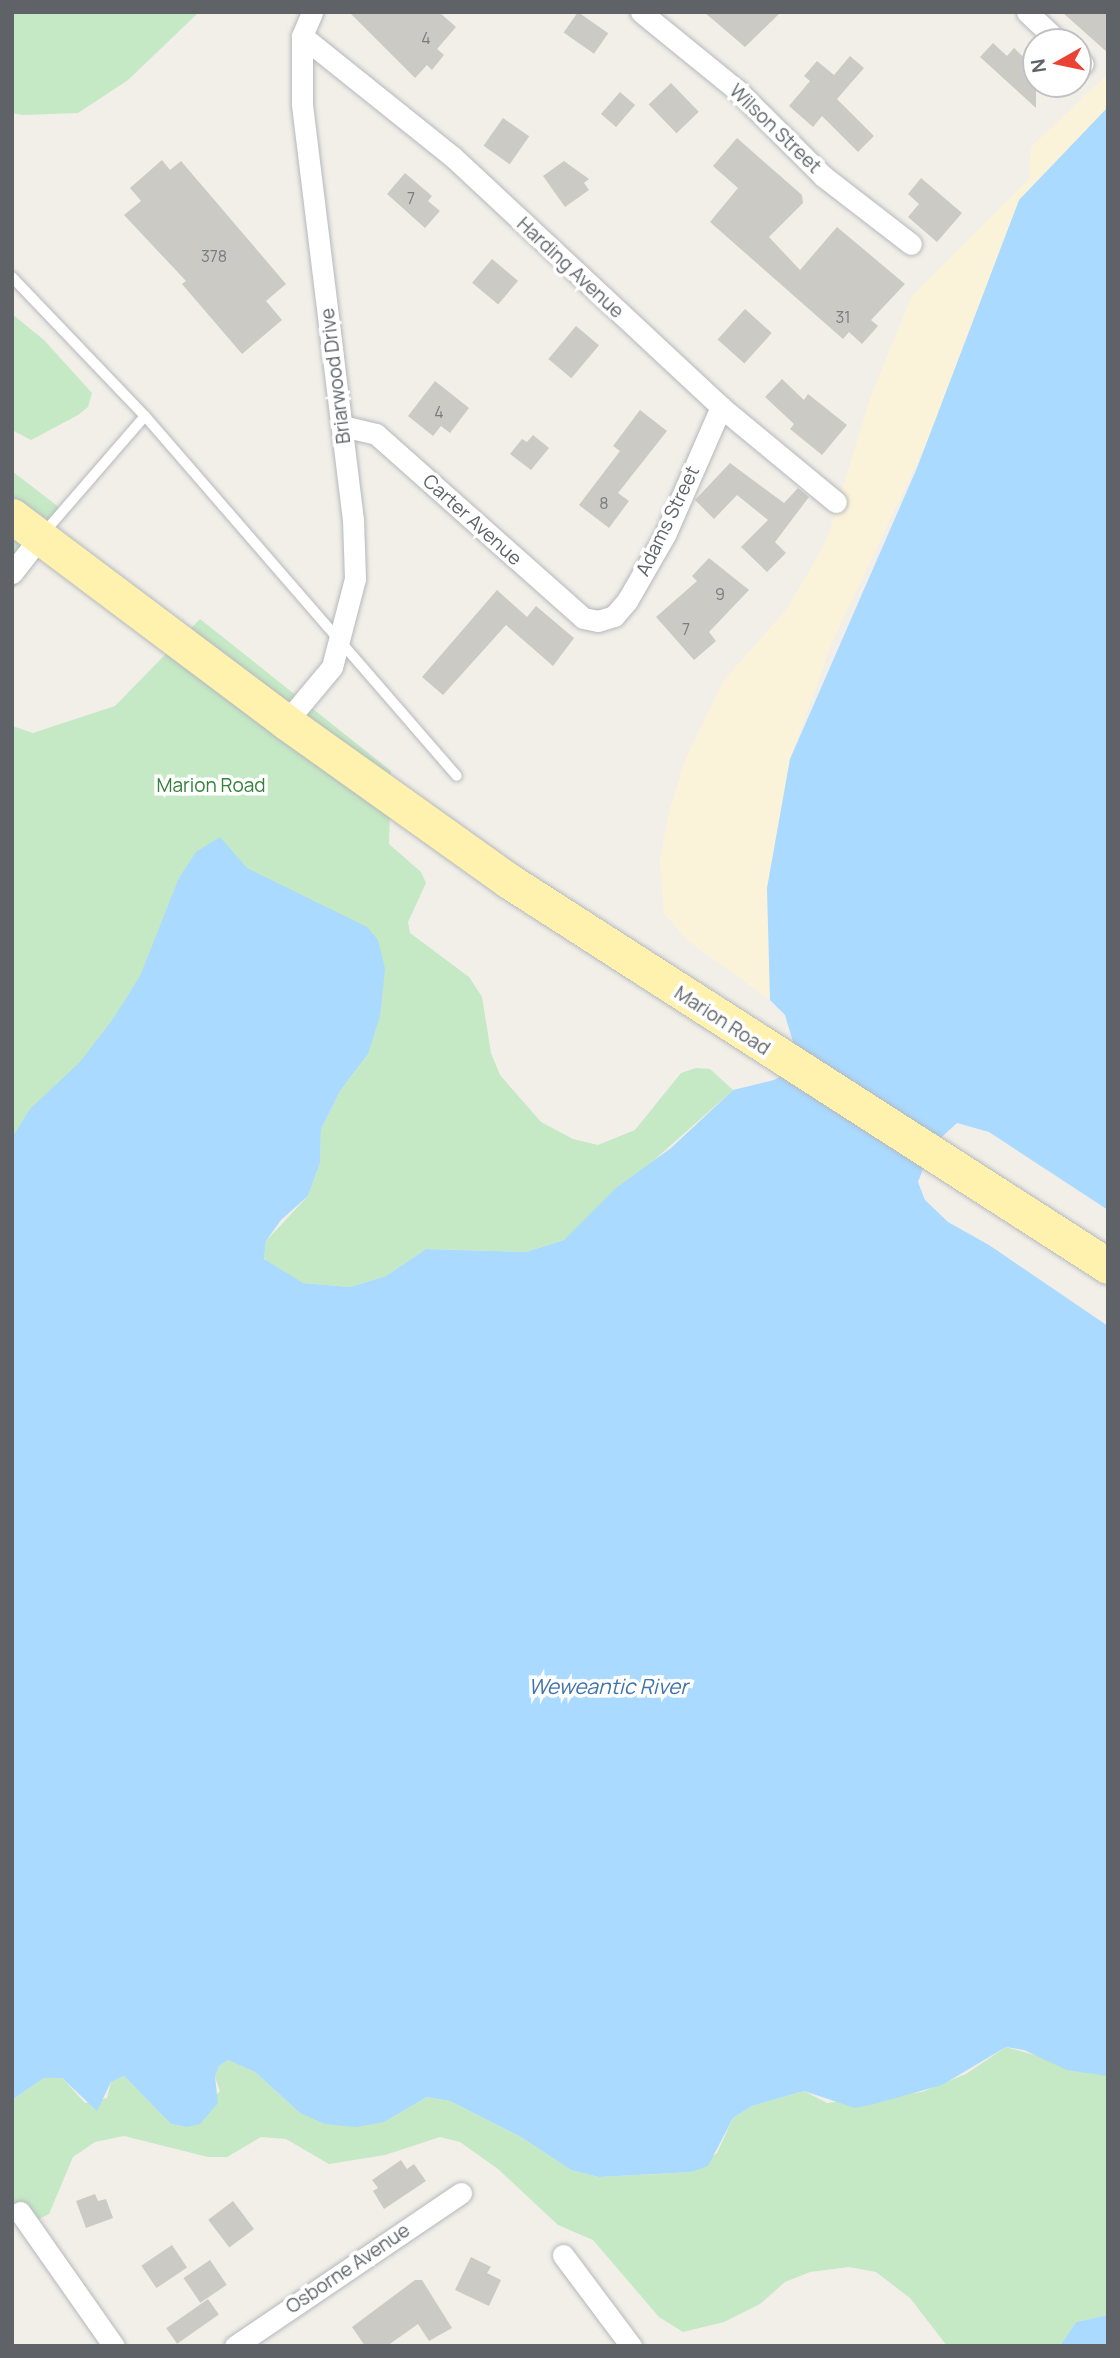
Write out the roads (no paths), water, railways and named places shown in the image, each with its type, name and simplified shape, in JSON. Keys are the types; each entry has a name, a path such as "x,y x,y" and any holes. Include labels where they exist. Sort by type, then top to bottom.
{"main road":[{"name":"Marion Road","path":"12,516 286,722 509,881 763,1048 1106,1265"}],"street":[{"name":"Briarwood Drive","path":"286,722 321,683 341,645 355,579 342,426 302,104 302,36 312,12"},
{"name":"Wilson Street","path":"641,12 737,90 823,176 911,243"},
{"path":"1027,12 1044,28"},
{"name":"Harding Avenue","path":"302,36 452,156 721,407 836,502"},
{"name":"Adams Street","path":"598,621 614,616 627,601 665,535 721,407"},
{"name":"Carter Avenue","path":"342,426 376,435 583,618 598,621"},
{"path":"12,573 40,537"},
{"name":"Osborne Avenue","path":"235,2346 461,2193"},
{"path":"20,2211 114,2346"},
{"path":"563,2255 625,2344"}],"lane":[{"path":"12,277 145,416 457,776"},
{"path":"40,537 145,416"}],"water":[{"name":"Weweantic River","path":"1108,107 1108,1210 989,1132 957,1123 932,1146 918,1182 925,1200 948,1222 989,1245 1108,1326 1108,2076 1067,2070 1024,2050 1006,2047 942,2085 874,2104 855,2108 804,2091 752,2106 733,2118 708,2166 691,2172 599,2177 571,2170 521,2137 450,2101 427,2097 384,2122 356,2127 325,2124 300,2113 255,2072 228,2060 219,2066 215,2077 218,2103 200,2124 186,2127 171,2124 124,2076 111,2082 97,2111 62,2078 44,2078 12,2100 12,1138 30,1109 80,1062 113,1019 140,976 179,878 196,852 220,837 247,868 367,927 378,940 385,969 380,1016 368,1054 340,1091 321,1129 320,1163 308,1196 281,1220 266,1241 264,1259 303,1283 350,1287 386,1276 426,1249 526,1252 564,1240 616,1188 671,1148 733,1090 774,1080 795,1068 799,1062 785,1015 770,1000 767,888 790,759 917,468 1019,200"},
{"path":"1108,2315 1108,2346 1060,2346 1076,2322"}]}
